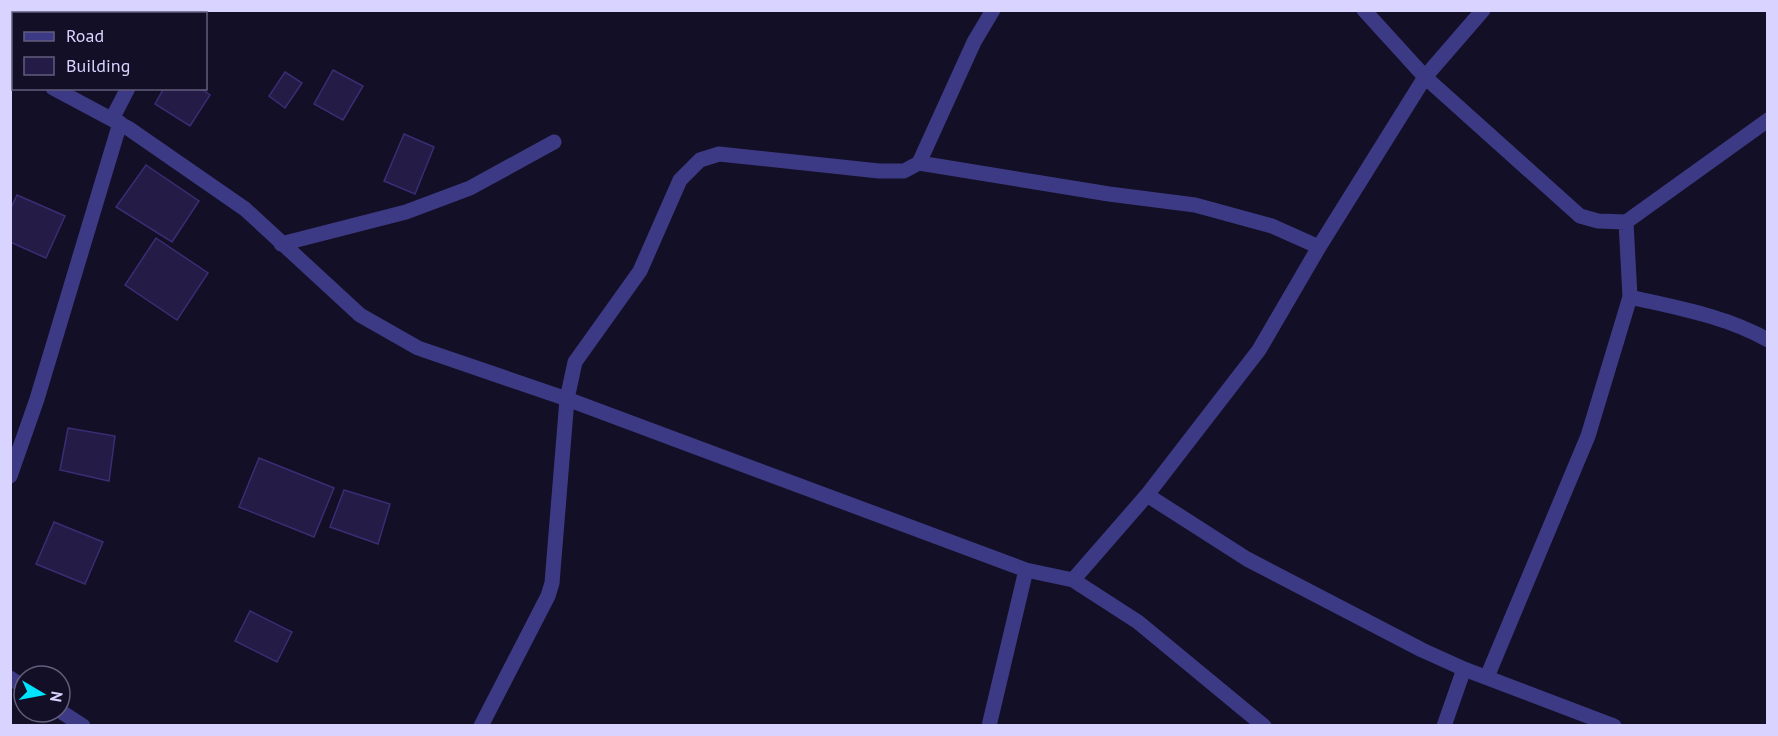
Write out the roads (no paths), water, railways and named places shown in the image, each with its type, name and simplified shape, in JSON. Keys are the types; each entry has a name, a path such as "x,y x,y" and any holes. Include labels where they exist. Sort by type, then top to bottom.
{"street":[{"path":"919,163 974,42 993,10"},
{"path":"1364,10 1425,77 1581,216 1598,221 1626,222 1767,120"},
{"path":"1073,580 1147,495 1259,350 1319,247 1425,77 1483,10"},
{"path":"57,90 116,121 244,209 360,315 418,348 567,399 1026,570 1073,580 1138,622 1264,726"},
{"path":"10,476 37,399 116,121 127,90"},
{"path":"281,244 406,212 470,188 555,142"},
{"path":"482,726 548,596 552,583 567,399 575,362 640,272 680,180 700,160 719,154 879,171 904,171 919,163 1195,205 1272,226 1319,247"},
{"path":"1487,677 1588,436 1630,297 1626,222"},
{"path":"1630,297 1698,312 1734,324 1767,340"},
{"path":"1147,495 1247,559 1464,669 1614,726"},
{"path":"989,726 1026,570"},
{"path":"1444,726 1464,669"}]}
